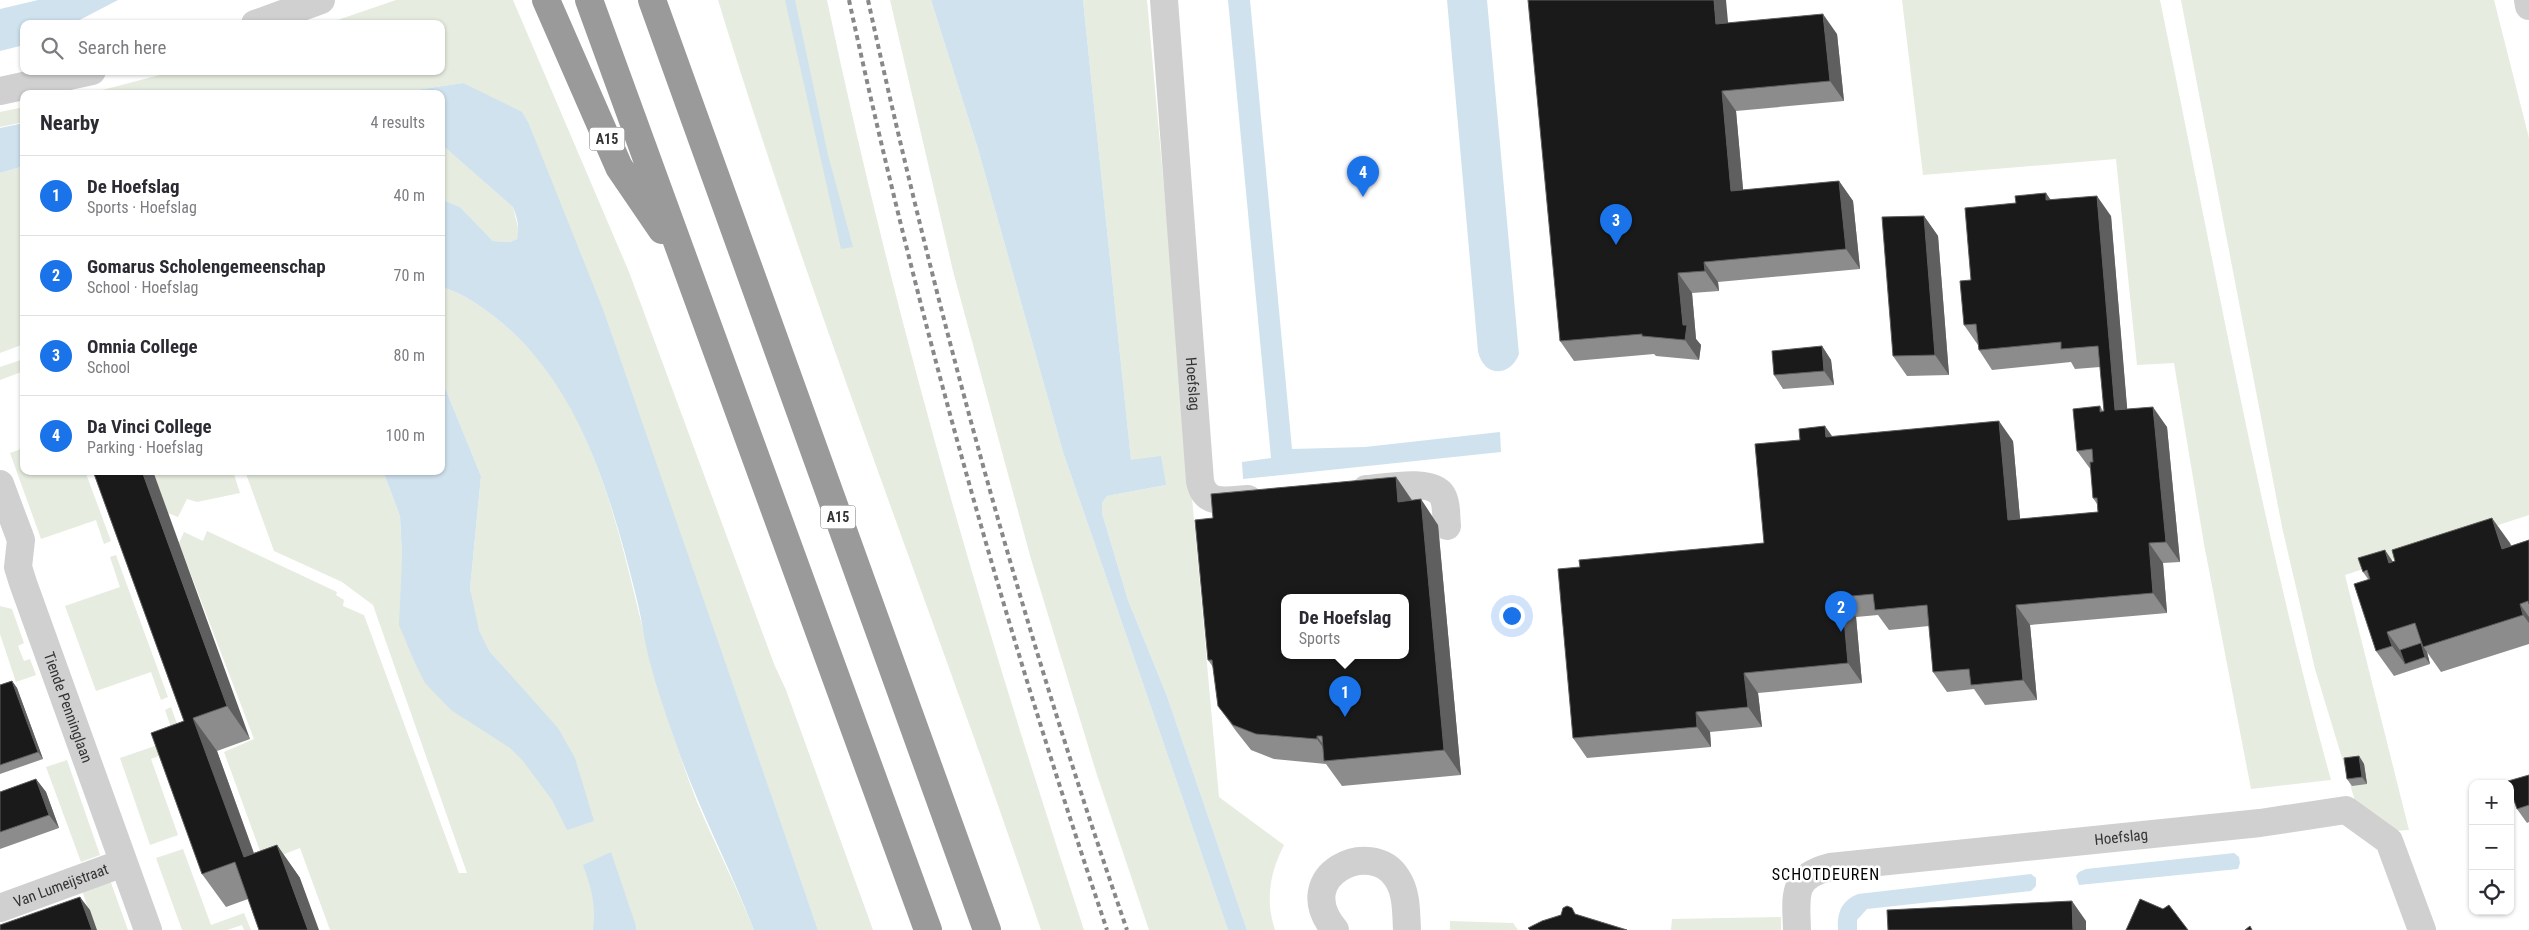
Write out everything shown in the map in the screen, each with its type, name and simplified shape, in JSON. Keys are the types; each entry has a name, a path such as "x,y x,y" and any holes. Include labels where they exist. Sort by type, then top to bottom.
{"highway":[{"name":"A15","path":"546,0 619,167 686,267"},
{"name":"A15","path":"589,0 928,930"},
{"name":"A15","path":"652,0 987,930"}],"street":[{"path":"266,20 321,0"},
{"name":"Hoefslag","path":"1164,0 1202,490 1208,498 1216,501 1275,496"},
{"path":"2528,0 2529,6"},
{"path":"0,91 74,75"},
{"name":"Tiende Penninglaan","path":"0,484 21,540 18,567 12,583 124,864 148,930"},
{"path":"1345,491 1424,485 1441,493 1444,500 1447,526"},
{"name":"Hoefslag","path":"1797,930 1796,895 1802,880 1814,871 1830,867 2260,823 2346,810 2389,841 2422,930"},
{"path":"1335,930 1325,915 1321,899 1324,884 1338,868 1355,862 1372,862 1386,865 1397,877 1404,893 1407,930"},
{"name":"Van Lumeijstraat","path":"0,908 124,864"}],"shaded area":[{"path":"396,0 513,0 629,272 774,664 786,690 873,930 818,930 658,470 529,124 463,83 416,90 102,90 160,75 445,75 445,20 338,20"},
{"path":"718,0 827,0 881,235 942,468 1011,700 1084,930 1041,930 794,234"},
{"path":"890,0 931,0 978,149 1063,452 1228,930 1149,930 1097,775 1031,559 953,271"},
{"path":"1083,0 1147,0 1219,797 1284,845 1275,865 1270,886 1270,908 1275,930 1247,930 1167,696 1128,600 1102,513 1102,503 1107,496 1166,485 1131,461"},
{"path":"1902,0 2160,0 2260,490 2305,684 2331,780 2251,789 2204,544 2174,363 2137,365 2116,159 1923,175"},
{"path":"2181,0 2494,0 2529,138 2529,515 2345,575 2409,830 2394,831 2356,804 2315,669 2282,527"},
{"path":"20,108 20,123 0,127 0,112"},
{"path":"445,148 513,207 519,232 517,239 510,242 493,241 460,207 445,201"},
{"path":"20,167 20,346 0,353 0,173"},
{"path":"445,288 464,296 496,318 535,356 566,400 590,448 609,499 650,659 680,756 697,802 754,930 330,930 300,848 264,862 224,752 254,739 179,543 184,532 203,541 207,531 337,592 336,595 344,600 343,606 364,615 459,873 467,873 373,605 342,582 274,551 246,475 385,475 400,516 402,558 504,668 490,652 479,630 473,612 470,589 481,476 445,388"},
{"path":"20,360 20,372 0,380 0,367"},
{"path":"20,449 20,475 86,475 111,541 104,544 96,520 41,539 10,453"},
{"path":"154,475 234,475 240,493 197,502 187,499 178,517 168,513"},
{"path":"116,555 168,697 161,700 151,672 96,691 65,606 120,587 110,557"},
{"path":"0,606 12,609 24,643 18,646 24,661 30,659 36,675 16,682 0,634"},
{"path":"171,707 185,746 151,759 178,835 150,845 120,758 175,739 165,710"},
{"path":"67,760 100,855 81,862 46,767"},
{"path":"183,849 211,925 244,913 251,930 244,930 242,925 227,930 182,930 156,858"},
{"path":"110,880 128,930 95,930 82,890"},
{"path":"1781,917 1781,930 1671,930 1672,919"},
{"path":"1450,921 1513,923 1518,930 1450,930"}],"water":[{"path":"38,0 118,0 80,20 20,20 20,46 0,51 0,9"},
{"path":"785,0 795,0 828,155 853,247 841,249"},
{"path":"931,0 1083,0 1131,460 1161,456 1166,485 1107,496 1102,503 1102,513 1128,600 1167,696 1247,930 1228,930 1063,452 978,149"},
{"path":"1228,0 1250,0 1292,449 1365,447 1500,432 1501,452 1243,479 1242,462 1271,458"},
{"path":"1447,0 1487,0 1519,354 1510,367 1497,371 1485,366 1478,351"},
{"path":"463,83 522,112 529,124 604,312 818,930 754,930 692,787 674,738 649,659 637,600 616,523 604,484 589,447 571,410 550,376 525,345 496,318 477,304 464,296 445,289 445,201 460,207 493,241 510,242 517,239 517,219 513,207 445,148 445,90 416,90"},
{"path":"20,124 20,167 0,173 0,128"},
{"path":"445,388 481,476 470,589 479,630 490,652 558,728 575,758 594,821 567,830 552,800 523,761 510,748 451,710 425,683 399,625 402,558 400,516 385,475 445,475"},
{"path":"611,852 636,930 593,930 593,897 583,865"},
{"path":"2234,853 2239,857 2238,869 2079,885 2076,876 2079,872 2086,869"},
{"path":"2031,874 2036,878 2036,886 2031,891 1867,909 1857,920 1857,930 1838,930 1838,918 1841,908 1848,900 1858,894"}],"building":[{"path":"1528,0 1714,0 1716,24 1823,14 1830,81 1722,91 1731,191 1839,181 1846,249 1704,262 1705,271 1678,273 1683,325 1687,325 1685,340 1642,336 1642,334 1560,341"},
{"path":"2046,193 2046,200 2097,196 2115,410 2153,407 2166,542 2149,543 2153,593 2016,605 2023,680 1971,685 1969,669 1933,672 1927,605 1875,610 1873,594 1842,597 1848,663 1744,673 1748,707 1696,712 1697,727 1573,738 1558,569 1580,567 1579,560 1764,543 1755,444 1800,440 1799,429 1825,426 1826,437 1999,421 2008,520 2098,512 2097,498 2093,498 2090,462 2093,462 2092,449 2077,451 2073,409 2100,406 2100,412 2104,411 2098,346 2061,349 2061,342 1979,350 1976,324 1964,325 1960,281 1971,280 1965,208 2016,203 2015,196"},
{"path":"1924,216 1935,355 1893,356 1882,217"},
{"path":"1822,346 1824,371 1774,375 1772,351"},
{"path":"94,475 143,475 227,706 193,718 244,857 277,845 308,930 259,930 235,862 202,874 151,733 184,721"},
{"path":"1396,477 1398,502 1421,499 1444,750 1324,761 1322,736 1317,736 1317,739 1256,734 1233,725 1218,706 1212,660 1208,660 1195,520 1213,518 1211,494"},
{"path":"2492,518 2502,549 2529,540 2529,604 2528,601 2520,604 2523,615 2423,647 2415,623 2387,632 2392,646 2376,651 2354,584 2370,579 2367,570 2363,572 2358,558 2385,550 2389,563 2395,561 2392,550"},
{"path":"2421,643 2425,657 2405,664 2400,650"},
{"path":"12,681 38,752 0,765 0,685"},
{"path":"2359,756 2362,777 2347,779 2344,758"},
{"path":"2529,775 2529,805 2517,809 2514,800 2514,780 2512,780"},
{"path":"36,779 49,815 0,832 0,792"},
{"path":"80,897 92,930 0,930 0,925"},
{"path":"2140,899 2163,909 2169,905 2188,930 2126,930"},
{"path":"2072,901 2073,930 1888,930 1887,910"},
{"path":"1567,906 1572,908 1575,914 1627,930 1530,930 1528,928 1561,915 1563,908"}],"railway":[{"path":"849,0 875,118 933,352 965,468 1033,700 1107,930"},
{"path":"868,0 923,235 984,469 1052,701 1127,930"}],"place":[{"name":"Da Vinci College","path":"1363,197"},
{"name":"Omnia College","path":"1616,245"},
{"name":"Gomarus Scholengemeenschap","path":"1841,632"},
{"name":"De Hoefslag","path":"1345,717"}],"district":[{"name":"SCHOTDEUREN","path":"1826,874"}]}
